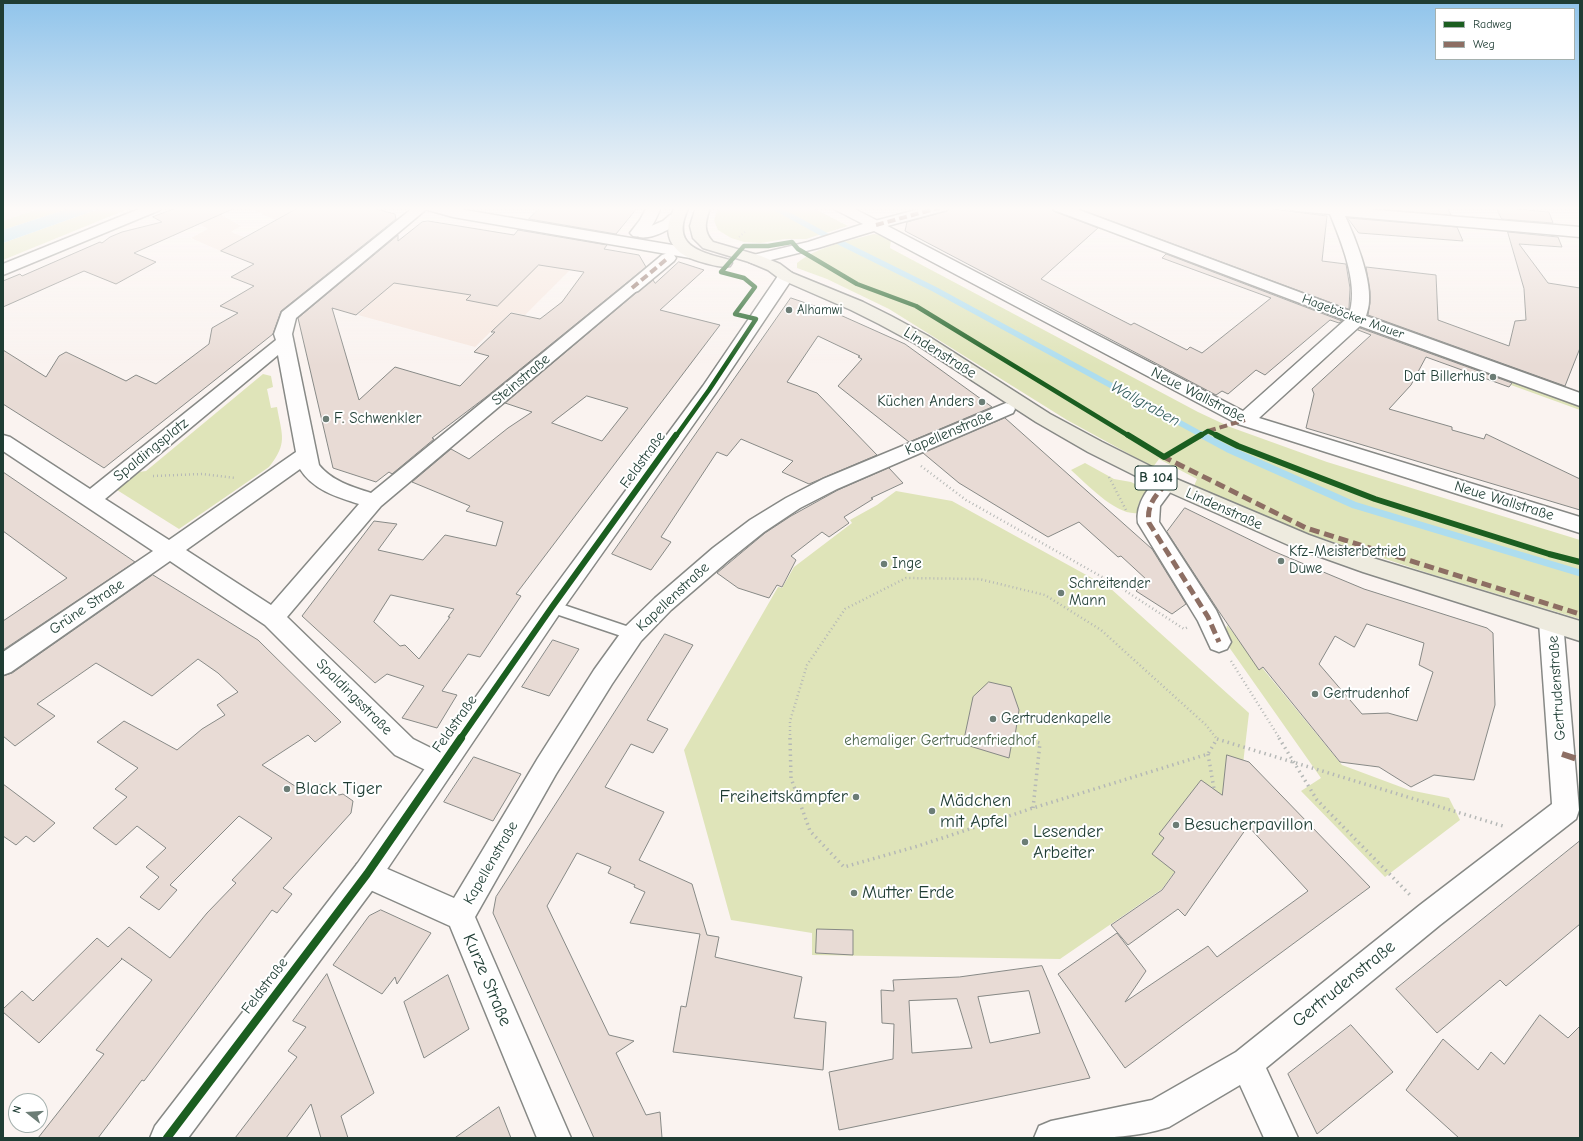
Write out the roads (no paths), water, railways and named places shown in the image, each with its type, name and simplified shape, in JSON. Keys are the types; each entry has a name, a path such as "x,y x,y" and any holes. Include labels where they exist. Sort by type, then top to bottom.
{"main road":[{"name":"B 104","path":"725,260 766,275 786,276"},
{"name":"B 104","path":"759,260 774,267 786,276"},
{"name":"Lindenstraße","path":"786,276 885,320 922,340 1043,418 1095,447 1167,483 1300,541 1371,566 1580,631"}],"street":[{"path":"3,270 26,260"},
{"path":"3,442 273,618 374,501 337,488 315,476 309,467 284,338 288,316 356,260"},
{"name":"Steinstraße","path":"374,501 668,260"},
{"name":"Neue Wallstraße","path":"941,260 1245,420 1580,525"},
{"name":"Hageböcker Mauer","path":"1202,260 1357,319 1580,400"},
{"path":"1245,420 1357,319 1361,300 1357,272 1353,260"},
{"name":"Feldstraße","path":"168,1138 367,874 552,606 709,390 786,276"},
{"name":"Spaldingsplatz","path":"91,499 284,338"},
{"name":"Kapellenstraße","path":"460,916 547,766 603,677 633,634 663,604 721,554 757,526 793,503 830,484 1006,409"},
{"path":"170,550 307,454"},
{"path":"1167,483 1149,505 1146,514 1148,523 1208,617 1219,642"},
{"name":"Grüne Straße","path":"3,665 170,550"},
{"name":"Spaldingsstraße","path":"273,618 404,747 442,766"},
{"name":"Gertrudenstraße","path":"1051,1138 1157,1115 1247,1063 1430,915 1566,810 1571,757 1551,622"},
{"name":"Kurze Straße","path":"367,874 460,916 554,1138"},
{"path":"1247,1063 1281,1138"}],"lane":[{"path":"552,606 633,634"}],"waterway":[{"name":"Wallgraben","path":"876,260 934,289 1204,436"},
{"name":"Wallgraben","path":"1202,435 1228,449 1354,505 1580,573"}],"place":[{"name":"Alhamwi","path":"789,310"},
{"name":"Dat Billerhus","path":"1493,377"},
{"name":"Küchen Anders","path":"982,402"},
{"name":"F. Schwenkler","path":"326,419"},
{"name":"Kfz-Meisterbetrieb Duwe","path":"1281,561"},
{"name":"Inge","path":"884,564"},
{"name":"Schreitender Mann","path":"1061,593"},
{"name":"Gertrudenhof","path":"1315,694"},
{"name":"Gertrudenkapelle","path":"993,719"},
{"name":"Black Tiger","path":"287,789"},
{"name":"Freiheitskämpfer","path":"856,797"},
{"name":"Mädchen mit Apfel","path":"932,811"},
{"name":"Besucherpavillon","path":"1176,825"},
{"name":"Lesender Arbeiter","path":"1025,842"},
{"name":"Mutter Erde","path":"854,893"}],"park label":[{"name":"ehemaliger Gertrudenfriedhof","path":"940,741"}]}
